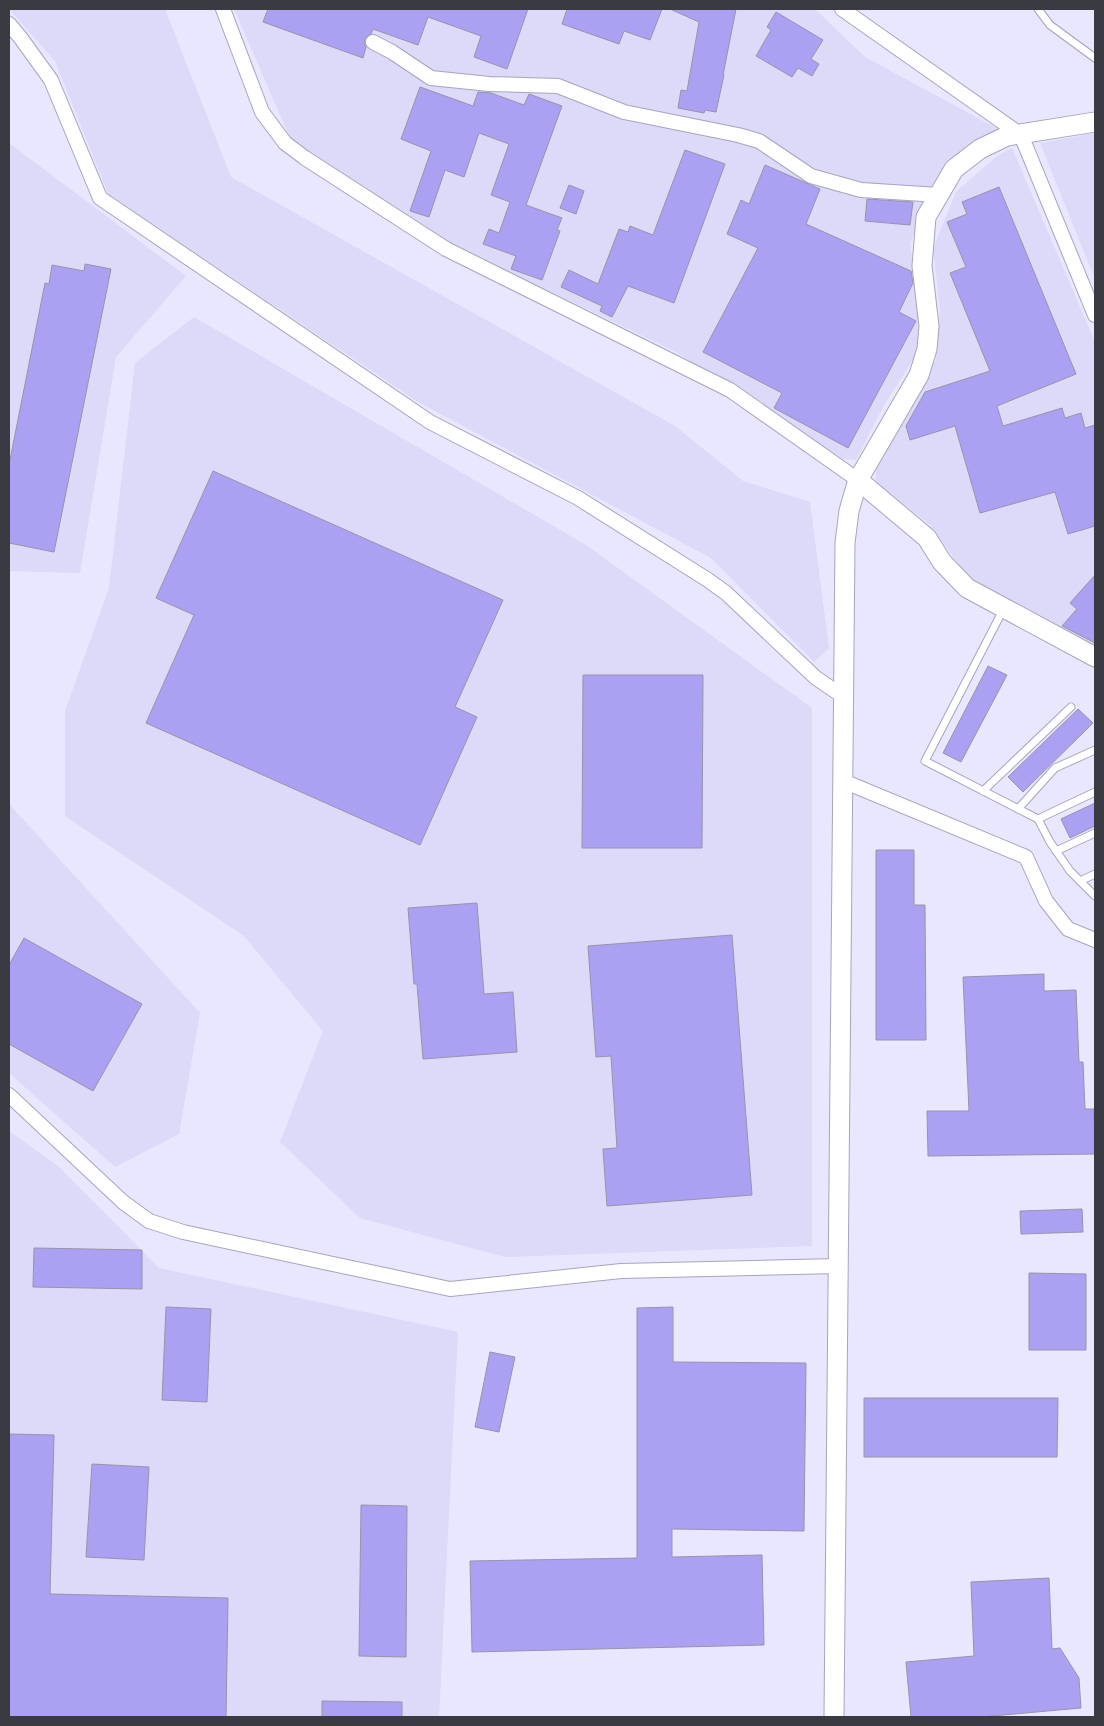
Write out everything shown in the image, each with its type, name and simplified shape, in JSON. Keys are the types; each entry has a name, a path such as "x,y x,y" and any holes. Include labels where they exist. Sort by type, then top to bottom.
{"street":[{"path":"223,9 262,112 285,143 298,153 446,249 730,390 858,480 927,538 942,562 967,588 1095,657"},
{"path":"842,9 1021,135 1095,315"},
{"path":"9,24 51,80 100,198 430,422 578,498 708,580 726,593 816,678 844,698"},
{"path":"373,42 392,52 431,78 489,84 558,86 624,112 738,135 758,141 811,176 861,190 939,195"},
{"path":"834,1717 845,543 849,511 858,480 919,376 926,349 929,326 922,266 926,217 954,169 980,149 1006,136 1095,122"},
{"path":"843,781 1026,857 1046,901 1068,929 1095,940"},
{"path":"9,1095 123,1202 149,1220 183,1232 450,1289 621,1271 838,1266"}],"lane":[{"path":"1038,9 1050,25 1095,58"},
{"path":"1004,608 925,761 1038,819 1070,871 1095,896"},
{"path":"983,791 1071,707"},
{"path":"1018,809 1055,768 1095,750"},
{"path":"1038,819 1095,792"},
{"path":"1056,851 1095,834"},
{"path":"1080,881 1095,874"}],"shaded area":[{"path":"9,9 165,9 231,177 675,426 743,481 810,502 829,648 814,662 711,558 418,402 108,194 55,61"},
{"path":"234,9 815,9 865,57 998,129 952,163 935,184 910,243 918,298 918,352 883,407 856,460 842,459 676,352 446,241 290,138"},
{"path":"1095,133 1095,279 1040,143"},
{"path":"9,143 186,276 116,357 80,573 9,571"},
{"path":"1012,148 1095,342 1095,649 974,585 930,525 876,482 876,458 936,360 940,309 933,248 956,192 997,156"},
{"path":"194,317 586,545 812,708 812,1246 505,1257 360,1218 280,1142 323,1031 244,936 65,816 65,711 109,588 135,363"},
{"path":"9,804 200,1013 179,1134 115,1167 9,1073"},
{"path":"9,1131 58,1166 159,1268 458,1332 439,1717 9,1717"}],"building":[{"path":"268,9 528,9 507,69 474,57 481,36 428,17 418,45 373,29 371,34 365,38 364,43 366,47 363,58 263,22"},
{"path":"567,9 662,9 650,40 624,31 619,44 562,24"},
{"path":"670,9 736,9 716,112 705,110 704,113 678,108 681,90 687,91 699,22"},
{"path":"776,12 823,40 811,59 819,64 812,76 798,68 792,77 756,56 771,30 767,27"},
{"path":"420,87 473,106 478,92 491,93 524,105 529,94 562,106 526,205 562,218 557,230 560,231 542,280 511,269 516,256 483,244 489,229 499,233 510,202 491,195 509,144 479,133 464,177 445,170 429,217 410,211 431,151 401,139"},
{"path":"685,150 725,164 674,303 628,286 612,317 600,311 602,306 561,287 569,270 598,284 619,229 628,232 630,226 653,235"},
{"path":"765,165 820,189 806,224 911,271 913,283 899,312 916,321 848,448 774,408 782,393 703,352 758,248 727,234 741,200 749,204"},
{"path":"569,185 584,191 576,214 560,208"},
{"path":"999,187 1076,374 997,406 1003,426 1062,408 1065,418 1081,413 1085,428 1095,425 1095,526 1068,534 1055,492 980,513 955,426 910,440 906,426 925,392 990,371 950,273 966,267 947,222 967,214 962,202"},
{"path":"867,199 913,202 910,225 865,221"},
{"path":"85,264 111,269 54,552 9,543 9,465 45,283 49,284 52,265 84,271"},
{"path":"213,471 503,600 455,707 477,717 420,845 146,723 194,615 156,598"},
{"path":"1095,575 1095,643 1062,626 1077,609 1070,603"},
{"path":"988,666 1007,675 961,762 943,753"},
{"path":"583,675 703,675 702,848 582,848"},
{"path":"1078,709 1093,723 1023,792 1008,777"},
{"path":"1095,803 1095,826 1070,838 1061,819"},
{"path":"876,850 914,850 914,905 925,905 926,1040 876,1040"},
{"path":"477,903 484,994 513,992 517,1052 423,1059 417,984 414,984 408,908"},
{"path":"732,935 752,1195 607,1206 603,1149 617,1148 611,1056 596,1057 588,946"},
{"path":"24,938 142,1004 93,1091 9,1044 9,965"},
{"path":"1044,974 1044,991 1076,990 1079,1062 1083,1062 1085,1109 1094,1109 1095,1154 928,1156 927,1111 969,1111 963,977"},
{"path":"1082,1209 1083,1232 1021,1234 1020,1211"},
{"path":"34,1248 142,1250 142,1289 33,1287"},
{"path":"1029,1273 1086,1274 1086,1350 1029,1350"},
{"path":"166,1307 211,1309 207,1402 162,1400"},
{"path":"673,1307 673,1362 806,1363 804,1531 672,1529 672,1557 762,1555 764,1645 472,1652 470,1561 637,1558 637,1308"},
{"path":"490,1352 515,1357 499,1432 475,1427"},
{"path":"864,1398 1058,1398 1057,1457 864,1457"},
{"path":"9,1434 54,1435 50,1594 228,1598 226,1717 9,1717"},
{"path":"92,1464 149,1467 144,1560 86,1557"},
{"path":"361,1505 407,1506 406,1657 359,1656"},
{"path":"1049,1578 1052,1649 1060,1648 1079,1678 1081,1708 981,1717 911,1717 906,1662 974,1656 971,1582"},
{"path":"322,1701 402,1702 402,1717 322,1717"}]}
